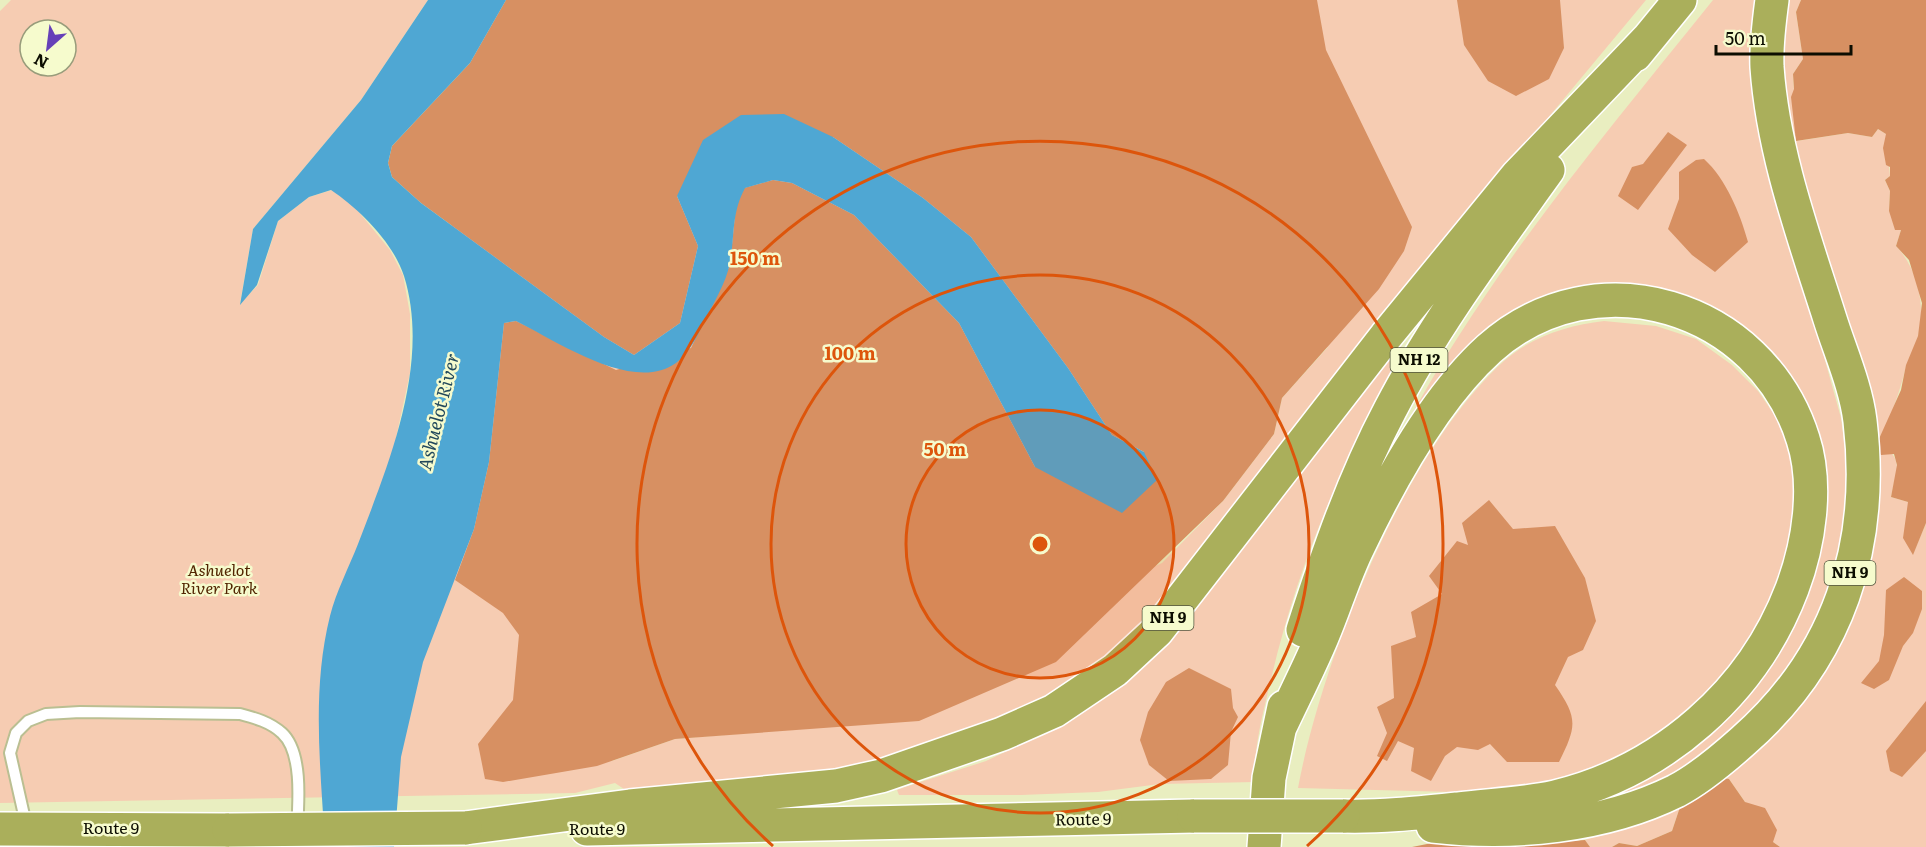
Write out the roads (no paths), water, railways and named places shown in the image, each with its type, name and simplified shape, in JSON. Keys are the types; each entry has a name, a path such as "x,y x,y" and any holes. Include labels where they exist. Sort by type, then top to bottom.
{"highway":[{"name":"NH 9","path":"465,828 630,806 836,786 881,777 1002,734 1074,700 1115,670 1157,631 1386,336 1517,176 1648,39 1680,0"},
{"name":"NH 9","path":"1381,817 1470,830 1529,828 1569,824 1610,814 1677,791 1730,752 1774,714 1806,672 1828,636 1853,562 1864,498 1860,419 1809,253 1772,109 1767,65 1772,0"},
{"name":"NH 12","path":"1264,847 1269,778 1300,638 1329,552 1389,410 1482,262 1570,139 1648,39"},
{"path":"1280,727 1321,640 1358,548 1383,500 1431,419 1487,351 1513,330 1542,313 1598,300 1621,299 1654,303 1685,312 1711,325 1738,343 1761,364 1782,392 1804,440 1810,474 1809,513 1797,576 1774,629 1742,678 1711,712 1681,738 1638,766 1603,782 1554,797 1381,817"},
{"name":"Route 9","path":"8,831 465,828 639,830 1194,816 1381,817"},
{"path":"639,830 740,847"}],"lane":[{"path":"8,831 10,753 16,733 28,721 46,714 80,712 240,714 262,720 282,732 290,743 297,765 296,847"}],"water":[{"name":"Ashuelot River","path":"428,0 506,0 470,63 392,146 388,163 392,177 421,203 604,337 634,355 680,323 698,246 677,196 703,140 741,115 784,114 833,137 923,198 971,237 1068,368 1112,435 1144,452 1157,480 1122,513 1035,467 959,323 854,215 792,183 773,180 745,188 735,216 730,263 726,278 696,339 676,363 658,371 639,372 617,369 573,351 516,321 504,323 489,462 474,529 423,662 401,757 394,847 325,847 319,731 324,645 339,589 382,480 403,412 413,343 411,309 404,276 392,251 364,217 331,190 309,197 278,221 257,285 240,305 253,229 361,100"}],"park label":[{"name":"Ashuelot River Park","path":"219,579"}]}
